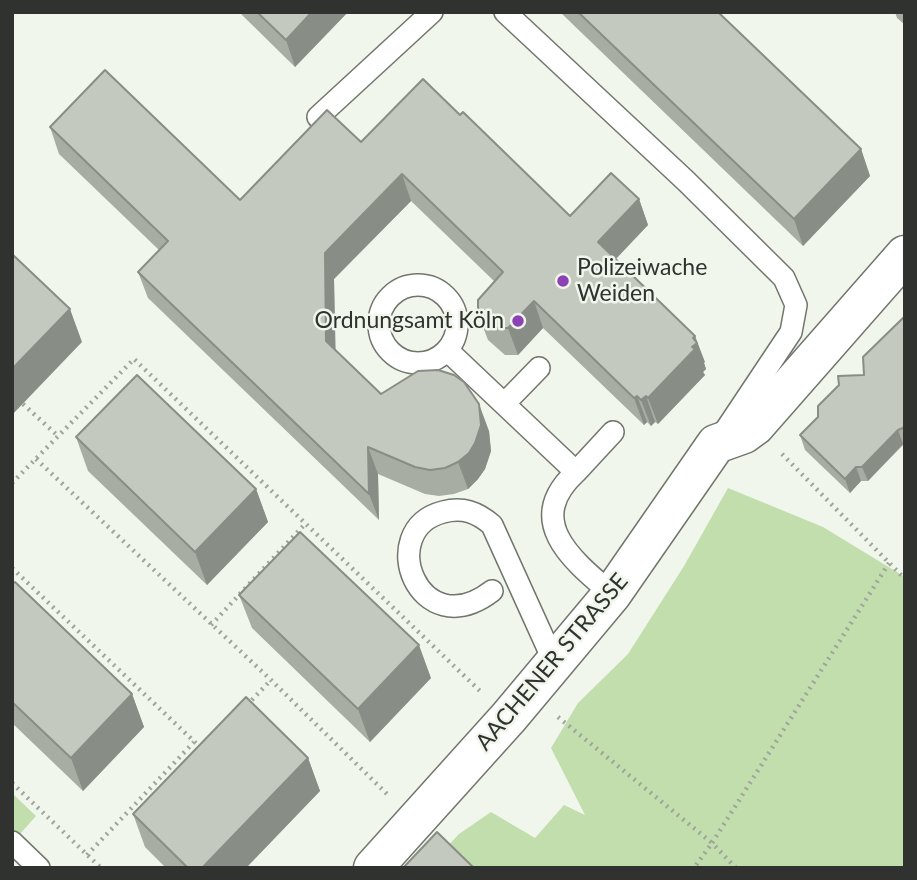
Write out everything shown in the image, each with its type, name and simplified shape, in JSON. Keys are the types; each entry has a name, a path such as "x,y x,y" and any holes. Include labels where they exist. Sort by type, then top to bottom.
{"street":[{"path":"716,444 744,434 755,426 905,255"},
{"name":"AACHENER STRASSE","path":"373,868 519,706 612,594 716,444"}],"lane":[{"path":"318,117 432,12"},
{"path":"505,12 784,278 796,305 791,332 716,444"},
{"path":"447,350 576,472"},
{"path":"504,404 539,368"},
{"path":"612,594 582,569 563,546 553,520 553,500 613,432"},
{"path":"492,591 470,604 449,606 442,606 424,595 413,581 408,563 414,534 423,522 438,513 455,509 481,516 492,525 555,664"},
{"path":"12,842 39,868"}],"path":[{"path":"12,484 134,359 305,524 519,706 712,843 736,868"},
{"path":"23,404 58,436"},
{"path":"755,426 905,579"},
{"path":"216,456 225,447"},
{"path":"36,459 271,680 415,821"},
{"path":"211,625 305,524"},
{"path":"694,868 889,563"},
{"path":"13,572 202,750 212,740"},
{"path":"94,663 102,655"},
{"path":"242,710 271,680"},
{"path":"87,855 194,742"},
{"path":"12,783 101,868"}],"green space":[{"path":"728,488 823,527 905,577 905,868 427,868 459,834 491,812 535,838 564,805 585,815 551,748 578,703 628,654 684,566"},
{"path":"12,793 36,816 12,843"}],"building":[{"path":"257,12 312,12 286,40"},
{"path":"578,12 718,12 861,149 794,219"},
{"path":"105,70 240,200 327,110 361,142 423,79 460,115 463,112 570,216 611,173 639,199 598,242 695,336 693,338 697,343 692,347 695,349 648,398 646,396 641,400 637,396 634,398 534,301 508,328 495,328 478,314 478,300 503,272 402,174 325,253 326,341 381,394 418,371 438,370 454,375 464,382 479,404 481,425 469,453 445,468 430,470 415,467 368,447 369,494 138,272 168,241 50,127"},
{"path":"12,254 70,309 12,369"},
{"path":"905,316 905,427 898,430 862,467 856,467 845,479 800,435 818,417 818,406 839,385 838,376 864,375 863,357"},
{"path":"137,375 256,489 195,552 76,437"},
{"path":"300,532 419,645 358,709 239,595"},
{"path":"15,582 132,694 71,758 12,702 12,584"},
{"path":"246,697 308,758 202,868 188,868 133,814"},
{"path":"437,832 474,868 403,868"}],"place":[{"name":"Polizeiwache Weiden","path":"563,281"},
{"name":"Ordnungsamt Köln","path":"518,321"}]}
